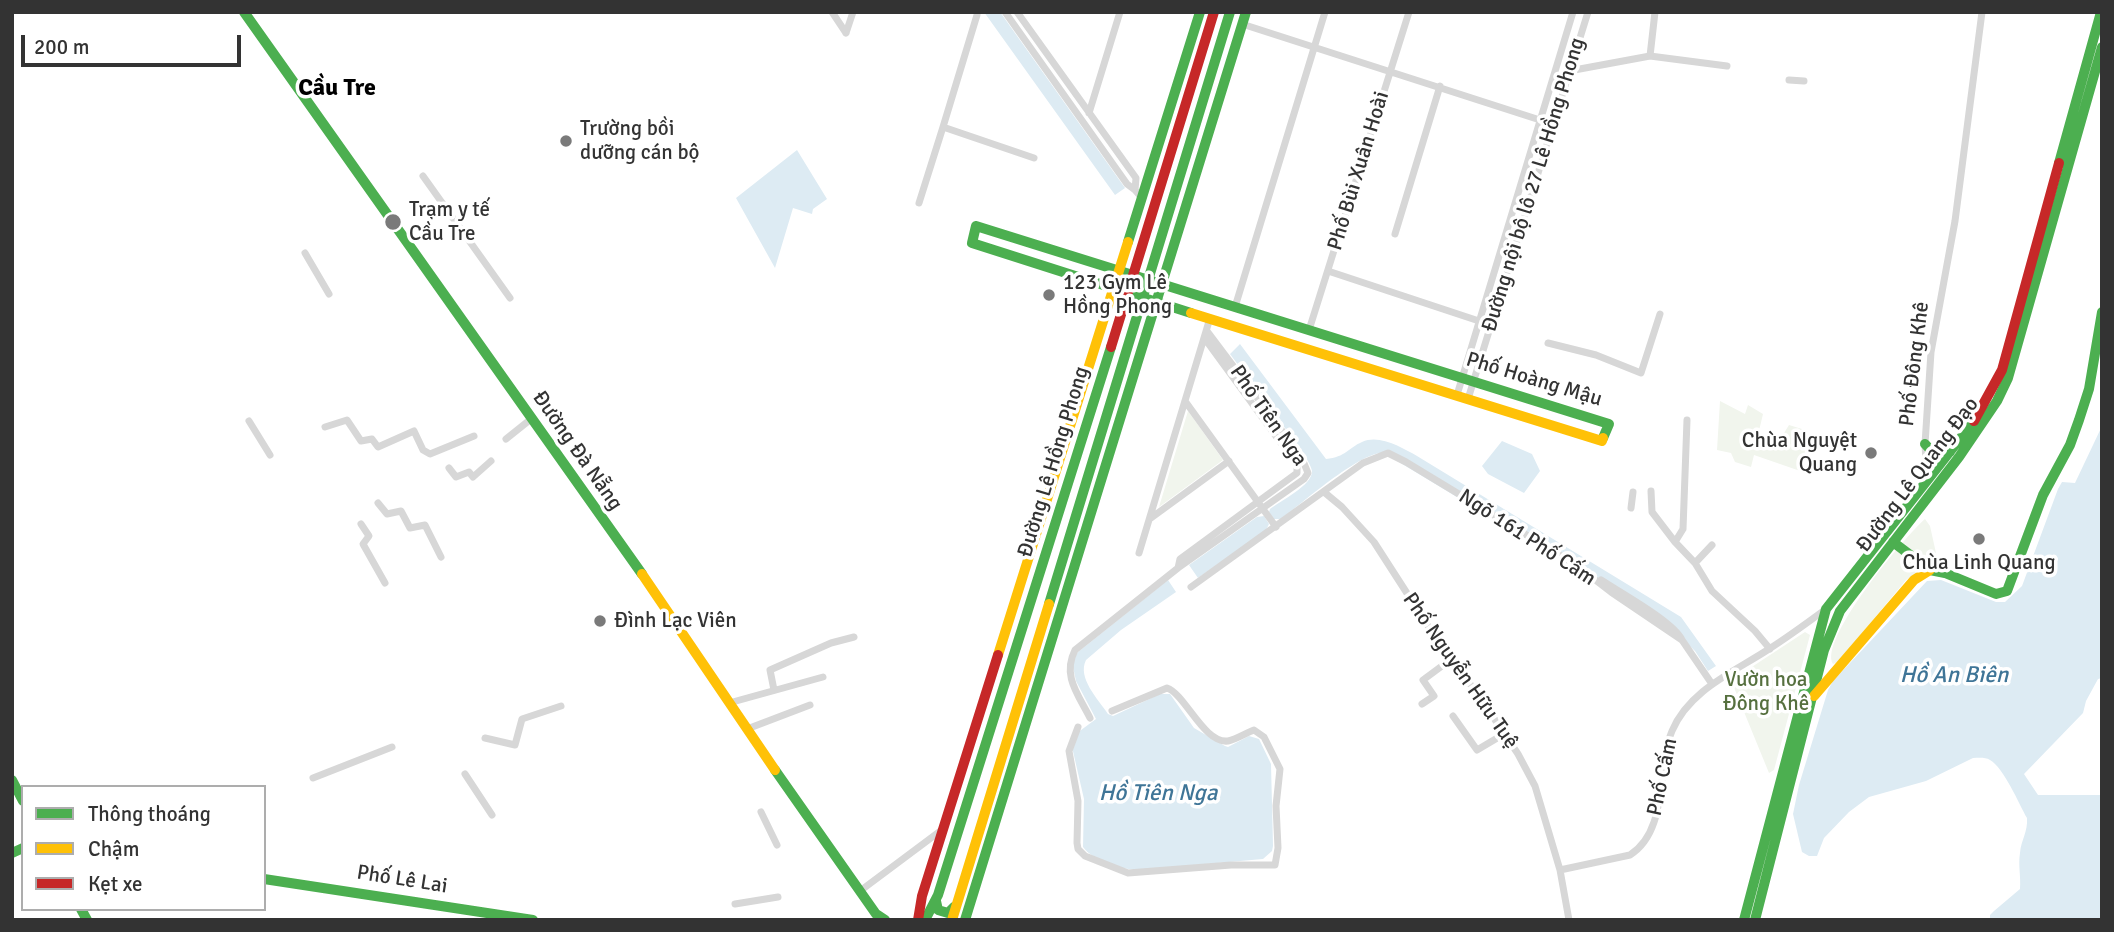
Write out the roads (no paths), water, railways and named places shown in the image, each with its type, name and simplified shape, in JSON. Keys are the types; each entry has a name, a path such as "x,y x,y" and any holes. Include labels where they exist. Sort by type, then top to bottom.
{"main road":[{"name":"Đường Đà Nẵng","path":"244,12 880,918"},
{"name":"Đường Lê Hồng Phong","path":"918,920 922,896 1040,522 1138,194 1199,12"},
{"name":"Đường Lê Hồng Phong","path":"925,920 936,901 1214,12"},
{"name":"Đường Lê Hồng Phong","path":"952,920 1230,12"},
{"path":"965,920 1246,12"},
{"name":"Đường Lê Quang Đạo","path":"1927,482 1970,427 2002,370 2101,12"},
{"name":"Đường Lê Quang Đạo","path":"1755,920 1824,650 1840,611 1936,490 1977,431 2007,378 2102,47"},
{"name":"Phố Hoàng Mậu","path":"976,226 1133,275 1609,424 1602,441 1269,338 972,243 976,226"},
{"path":"1893,542 1930,570 1945,573 1996,594 2007,591 2043,495 2070,445 2079,420 2089,390 2102,312"},
{"path":"1269,338 1274,319"},
{"path":"1527,417 1532,400"},
{"path":"1925,444 1935,455 1950,452"},
{"path":"1744,920 1826,609 1927,482 1936,490"},
{"path":"1040,522 1054,526"},
{"path":"1799,712 1914,580 1930,570"},
{"path":"1826,609 1840,611"},
{"path":"976,729 989,734"},
{"path":"1006,738 1019,742"},
{"path":"12,780 21,797"},
{"name":"Phố Lê Lai","path":"266,878 533,920"},
{"path":"936,901 938,910 943,914 954,907"}],"street":[{"path":"832,12 846,33 853,12"},
{"path":"1005,12 1127,184 1138,194"},
{"path":"1017,12 1136,178 1138,194"},
{"path":"1089,113 1120,12"},
{"path":"1235,307 1325,12"},
{"name":"Phố Bùi Xuân Hoài","path":"1309,330 1409,12"},
{"path":"1457,395 1573,12"},
{"name":"Đường nội bộ lô 27 Lê Hồng Phong","path":"1468,399 1588,12"},
{"path":"1650,56 1655,12"},
{"name":"Phố Đông Khê","path":"1927,482 1925,444 1931,352 1957,212 1982,12"},
{"path":"919,203 978,15"},
{"path":"1242,24 1540,120"},
{"path":"1569,71 1650,56 1727,66"},
{"path":"1789,80 1804,81"},
{"path":"1395,234 1440,86"},
{"path":"943,127 1034,158"},
{"path":"423,176 510,298"},
{"path":"305,253 329,294"},
{"path":"1328,271 1479,321"},
{"path":"1548,343 1596,355 1641,373 1660,314"},
{"path":"1139,553 1210,318"},
{"name":"Phố Tiên Nga","path":"1090,718 1069,676 1069,666 1075,650 1261,506 1294,477 1298,470 1206,335"},
{"path":"1185,401 1276,527"},
{"path":"506,439 531,419"},
{"path":"1675,542 1683,529 1687,420"},
{"path":"249,421 271,455"},
{"path":"325,427 347,421 361,441 372,439 378,447 414,431 423,450 430,454 474,436"},
{"name":"Ngõ 161 Phố Cấm","path":"1324,492 1363,463 1388,453 1576,565 1679,634 1712,684"},
{"path":"449,468 456,477 469,472 473,477 491,461"},
{"path":"1150,519 1229,461"},
{"path":"1651,491 1652,512 1695,563 1712,591 1755,631 1770,649 1826,609"},
{"path":"1191,587 1324,492"},
{"name":"Phố Nguyễn Hữu Tuệ","path":"1324,492 1342,507 1374,542 1450,660 1475,690 1504,734 1535,786 1560,870"},
{"path":"1632,508 1633,492"},
{"path":"379,503 387,514 401,511 410,528 425,524 441,556"},
{"path":"361,524 369,536 363,544 385,583"},
{"path":"1695,563 1712,545"},
{"path":"774,690 770,670 831,643 855,637"},
{"name":"Phố Cấm","path":"1560,870 1630,855 1639,849 1652,825 1659,802 1671,732 1689,705 1712,684 1770,649"},
{"path":"1422,704 1434,696 1423,680 1450,660"},
{"path":"729,703 823,677"},
{"path":"1078,727 1069,751 1078,801 1077,843 1078,849 1085,856 1128,873 1231,865 1275,865 1278,848 1276,806 1280,769 1261,733 1254,730 1230,740 1223,740 1200,725 1175,692 1167,688 1112,711"},
{"path":"747,729 810,705"},
{"path":"485,738 515,745 522,719 561,706"},
{"path":"1453,716 1477,750 1504,734"},
{"path":"313,778 391,747"},
{"path":"465,774 492,815"},
{"path":"761,812 777,845"},
{"path":"860,891 943,828"},
{"path":"1560,870 1569,920"},
{"path":"735,904 778,897"}],"water":[{"path":"984,12 1000,12 1125,188 1115,195"},
{"path":"797,150 827,199 813,209 812,214 793,208 775,268 736,198"},
{"path":"1240,344 1326,459 1338,456 1369,440 1391,443 1405,449 1681,617 1716,666 1708,671 1695,651 1667,624 1384,453 1361,460 1281,519 1274,519 1270,509 1302,487 1312,471 1305,455 1230,354"},
{"name":"Hồ An Biên","path":"2102,426 2102,678 2098,679 2086,701 2083,713 2024,774 2038,795 2102,795 2102,920 1990,920 1990,915 2020,889 2019,857 2027,818 2001,770 1986,758 1973,758 1926,781 1869,797 1849,812 1824,838 1817,856 1802,852 1793,814 1799,785 1833,681 1927,581 1941,580 1996,602 2005,602 2022,586 2058,489 2062,482 2075,483"},
{"path":"1502,441 1532,454 1540,471 1524,493 1488,474 1482,466"},
{"path":"1264,516 1269,524 1266,530 1198,578 1189,565 1257,517"},
{"name":"Hồ Tiên Nga","path":"1168,580 1176,592 1121,630 1086,660 1086,681 1108,714 1113,716 1160,694 1170,694 1194,728 1225,746 1249,736 1259,739 1271,764 1273,846 1272,851 1263,859 1137,870 1108,863 1093,856 1083,847 1084,799 1072,747 1077,733 1096,719 1076,681 1072,662 1078,652"}],"place":[{"name":"Trường bồi dưỡng cán bộ","path":"566,141"},
{"name":"Trạm y tế Cầu Tre","path":"393,222"},
{"name":"123 Gym Lê Hồng Phong","path":"1049,295"},
{"name":"Chùa Nguyệt Quang","path":"1871,453"},
{"name":"Chùa Linh Quang","path":"1979,539"},
{"name":"Đình Lạc Viên","path":"600,621"}],"district":[{"name":"Cầu Tre","path":"337,89"}],"park label":[{"name":"Vườn hoa Đông Khê","path":"1766,692"}]}
